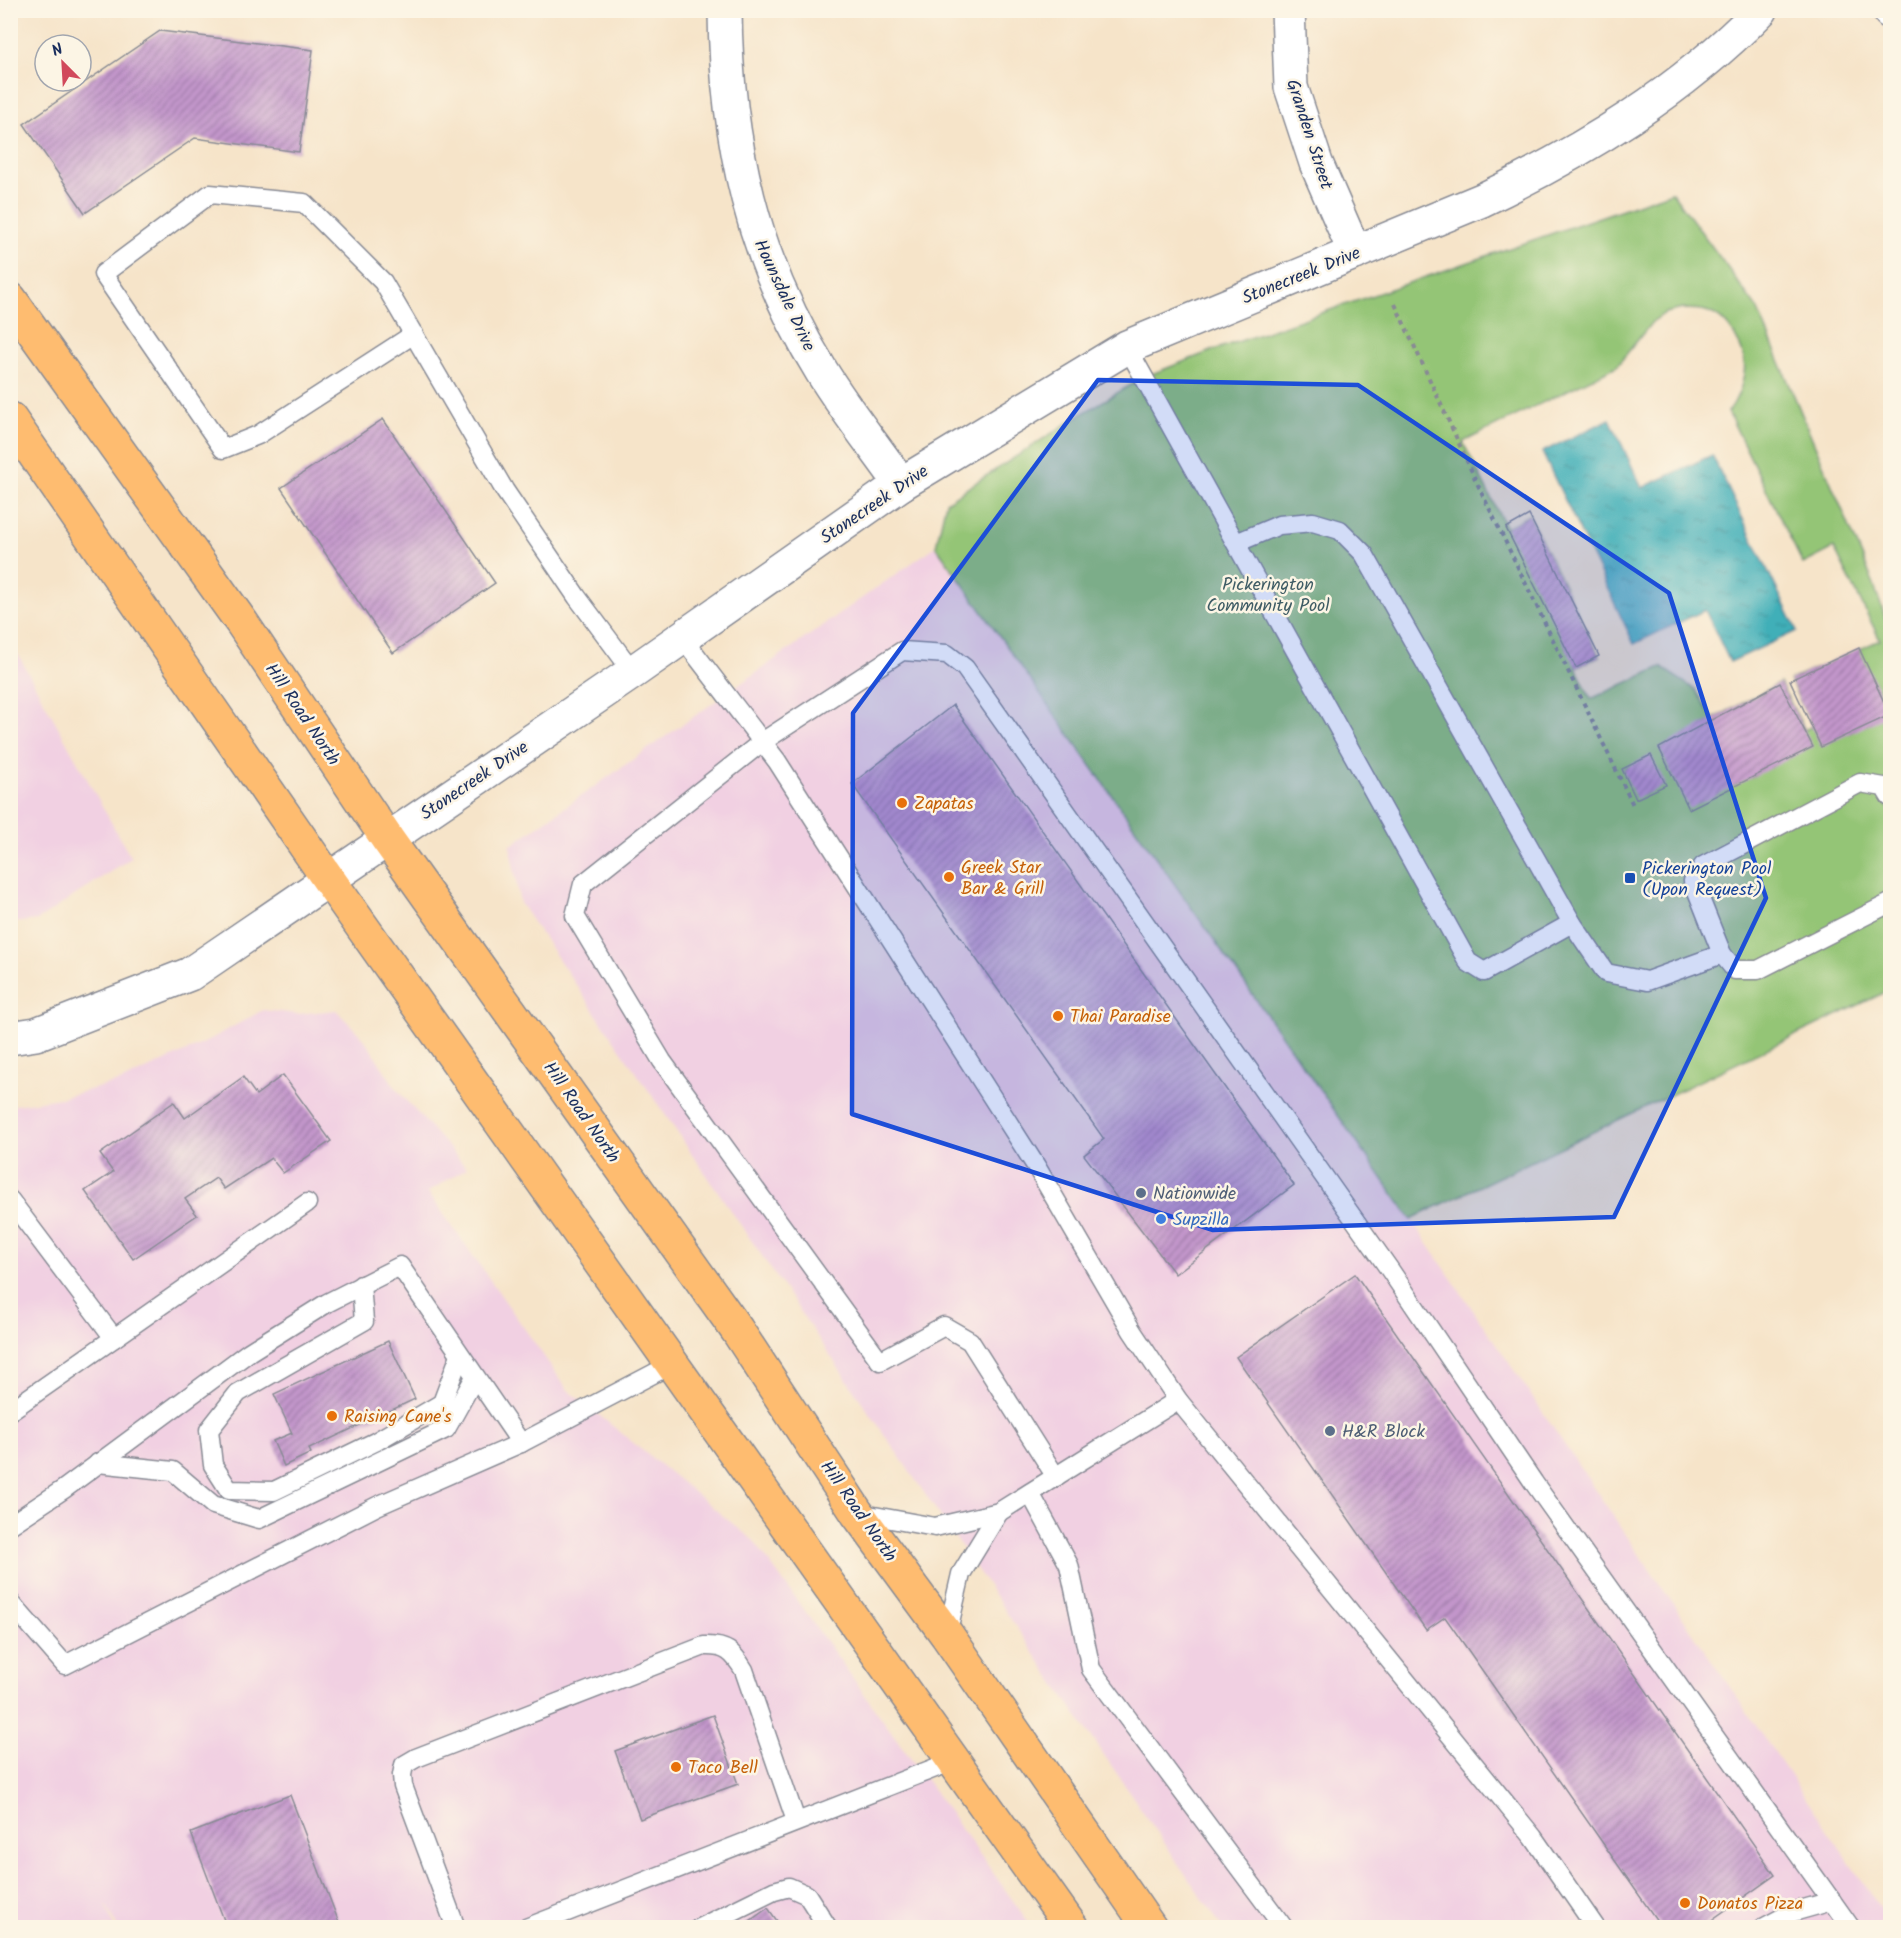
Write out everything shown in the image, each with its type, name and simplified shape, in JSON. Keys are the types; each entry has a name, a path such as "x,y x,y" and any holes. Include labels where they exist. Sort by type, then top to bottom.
{"highway":[{"name":"Hill Road North","path":"10,299 242,623 388,840 737,1330 857,1513 947,1635 1150,1928"},
{"path":"10,419 328,880 1072,1928"}],"street":[{"name":"Hounsdale Drive","path":"725,10 734,136 754,226 765,259 802,338 822,373 901,484"},
{"name":"Granden Street","path":"1288,10 1291,87 1316,163 1354,253"},
{"name":"Stonecreek Drive","path":"10,1038 36,1034 190,974 633,672 901,484 1127,346 1482,200 1536,174 1640,111 1690,76 1736,36 1761,10"}],"lane":[{"path":"414,334 258,435 223,449 103,274 210,194 304,203 383,282 414,334 505,491 576,597 633,672"},
{"path":"1127,346 1468,962 1484,972 1572,923"},
{"path":"1236,543 1279,525 1312,522 1340,530 1364,554 1572,923 1606,973 1647,981 1722,954"},
{"path":"682,637 783,770 1036,1166 1132,1331 1178,1400 1533,1837 1596,1928"},
{"path":"1056,1476 970,1341 944,1326 880,1361 662,1061 575,916 583,884 762,742 902,651 947,654 965,668 1390,1270 1534,1483 1851,1928"},
{"path":"1890,797 1884,787 1860,783 1703,866 1693,881 1722,954 1735,970 1758,970 1890,903"},
{"path":"10,1200 114,1338"},
{"path":"10,1411 307,1203"},
{"path":"10,1525 249,1352 327,1303 400,1266 521,1443"},
{"path":"361,1285 364,1321 238,1393 209,1430 213,1465 229,1490 274,1491 375,1442 442,1403 460,1355"},
{"path":"10,1602 65,1665 378,1506 521,1443 672,1364"},
{"path":"98,1463 173,1471 213,1505 258,1519 446,1429 476,1377"},
{"path":"857,1513 935,1527 999,1512 1178,1400"},
{"path":"1030,1493 1069,1565 1091,1669 1284,1928"},
{"path":"947,1635 961,1574 999,1512"},
{"path":"456,1928 403,1786 404,1765 704,1646 719,1645 737,1658 744,1670 796,1821"},
{"path":"526,1928 558,1922 796,1821 953,1761"},
{"path":"699,1928 774,1891 789,1887 807,1895 828,1928"},
{"path":"1763,1928 1793,1912 1832,1901"}],"path":[{"path":"1395,304 1477,483 1632,805"}],"highlighted area":[{"path":"1098,380 1358,385 1669,593 1766,898 1614,1217 1213,1230 852,1114 853,713"}],"shaded area":[{"path":"936,546 1411,1219 1887,1918 1870,1928 1222,1927 520,903 510,846"},
{"path":"11,642 131,858 38,920 11,923"},
{"path":"263,1010 298,1014 336,1010 365,1040 397,1090 467,1168 428,1192 567,1389 754,1541 1032,1927 118,1928 105,1903 114,1927 11,1927 10,1106 60,1098 122,1081 204,1043"}],"green space":[{"name":"Pickerington Community Pool","path":"1672,192 1757,308 1872,580 1890,631 1890,990 1411,1219 936,546 946,502 1080,415 1144,377 1214,350","holes":["1683,309 1703,310 1714,315 1722,320 1735,336 1743,355 1744,374 1738,394 1728,412 1803,564 1834,548 1880,640 1790,680 1812,726 1805,730 1780,683 1713,719 1696,690 1661,667 1591,699 1576,668 1599,656 1529,515 1506,528 1463,442 1617,366 1652,322 1665,313"]}],"water":[{"path":"1610,419 1642,488 1712,455 1797,631 1730,662 1705,610 1634,644 1542,452"}],"building":[{"path":"160,31 313,50 299,152 195,138 85,213 24,124 69,93 93,93 93,77"},
{"path":"383,419 495,583 393,653 281,488"},
{"path":"1529,515 1599,656 1576,668 1506,528"},
{"path":"1859,648 1890,715 1821,747 1790,680"},
{"path":"1780,683 1813,747 1689,809 1659,748"},
{"path":"953,705 1294,1185 1175,1274 1084,1155 1104,1139 852,784"},
{"path":"1651,755 1666,785 1636,799 1622,769"},
{"path":"283,1075 331,1141 283,1173 271,1158 224,1189 216,1178 185,1199 197,1215 133,1259 85,1191 113,1172 100,1154 174,1102 185,1118 243,1077 256,1095"},
{"path":"1355,1274 1775,1875 1700,1928 1662,1928 1445,1617 1426,1630 1236,1357"},
{"name":"Raising Cane's","path":"388,1341 415,1399 309,1449 311,1453 284,1466 273,1441 292,1433 274,1394"},
{"name":"Taco Bell","path":"713,1715 738,1784 640,1819 615,1751"},
{"path":"290,1795 341,1928 227,1928 191,1833"},
{"path":"768,1908 782,1928 740,1928"}],"place":[{"name":"Zapatas","path":"902,803"},
{"name":"Greek Star Bar & Grill","path":"949,877"},
{"name":"Pickerington Pool (Upon Request)","path":"1630,878"},
{"name":"Thai Paradise","path":"1058,1016"},
{"name":"Nationwide","path":"1141,1193"},
{"name":"Supzilla","path":"1161,1219"},
{"name":"Raising Cane's","path":"332,1416"},
{"name":"H&R Block","path":"1330,1431"},
{"name":"Taco Bell","path":"676,1767"},
{"name":"Donatos Pizza","path":"1685,1903"}]}
